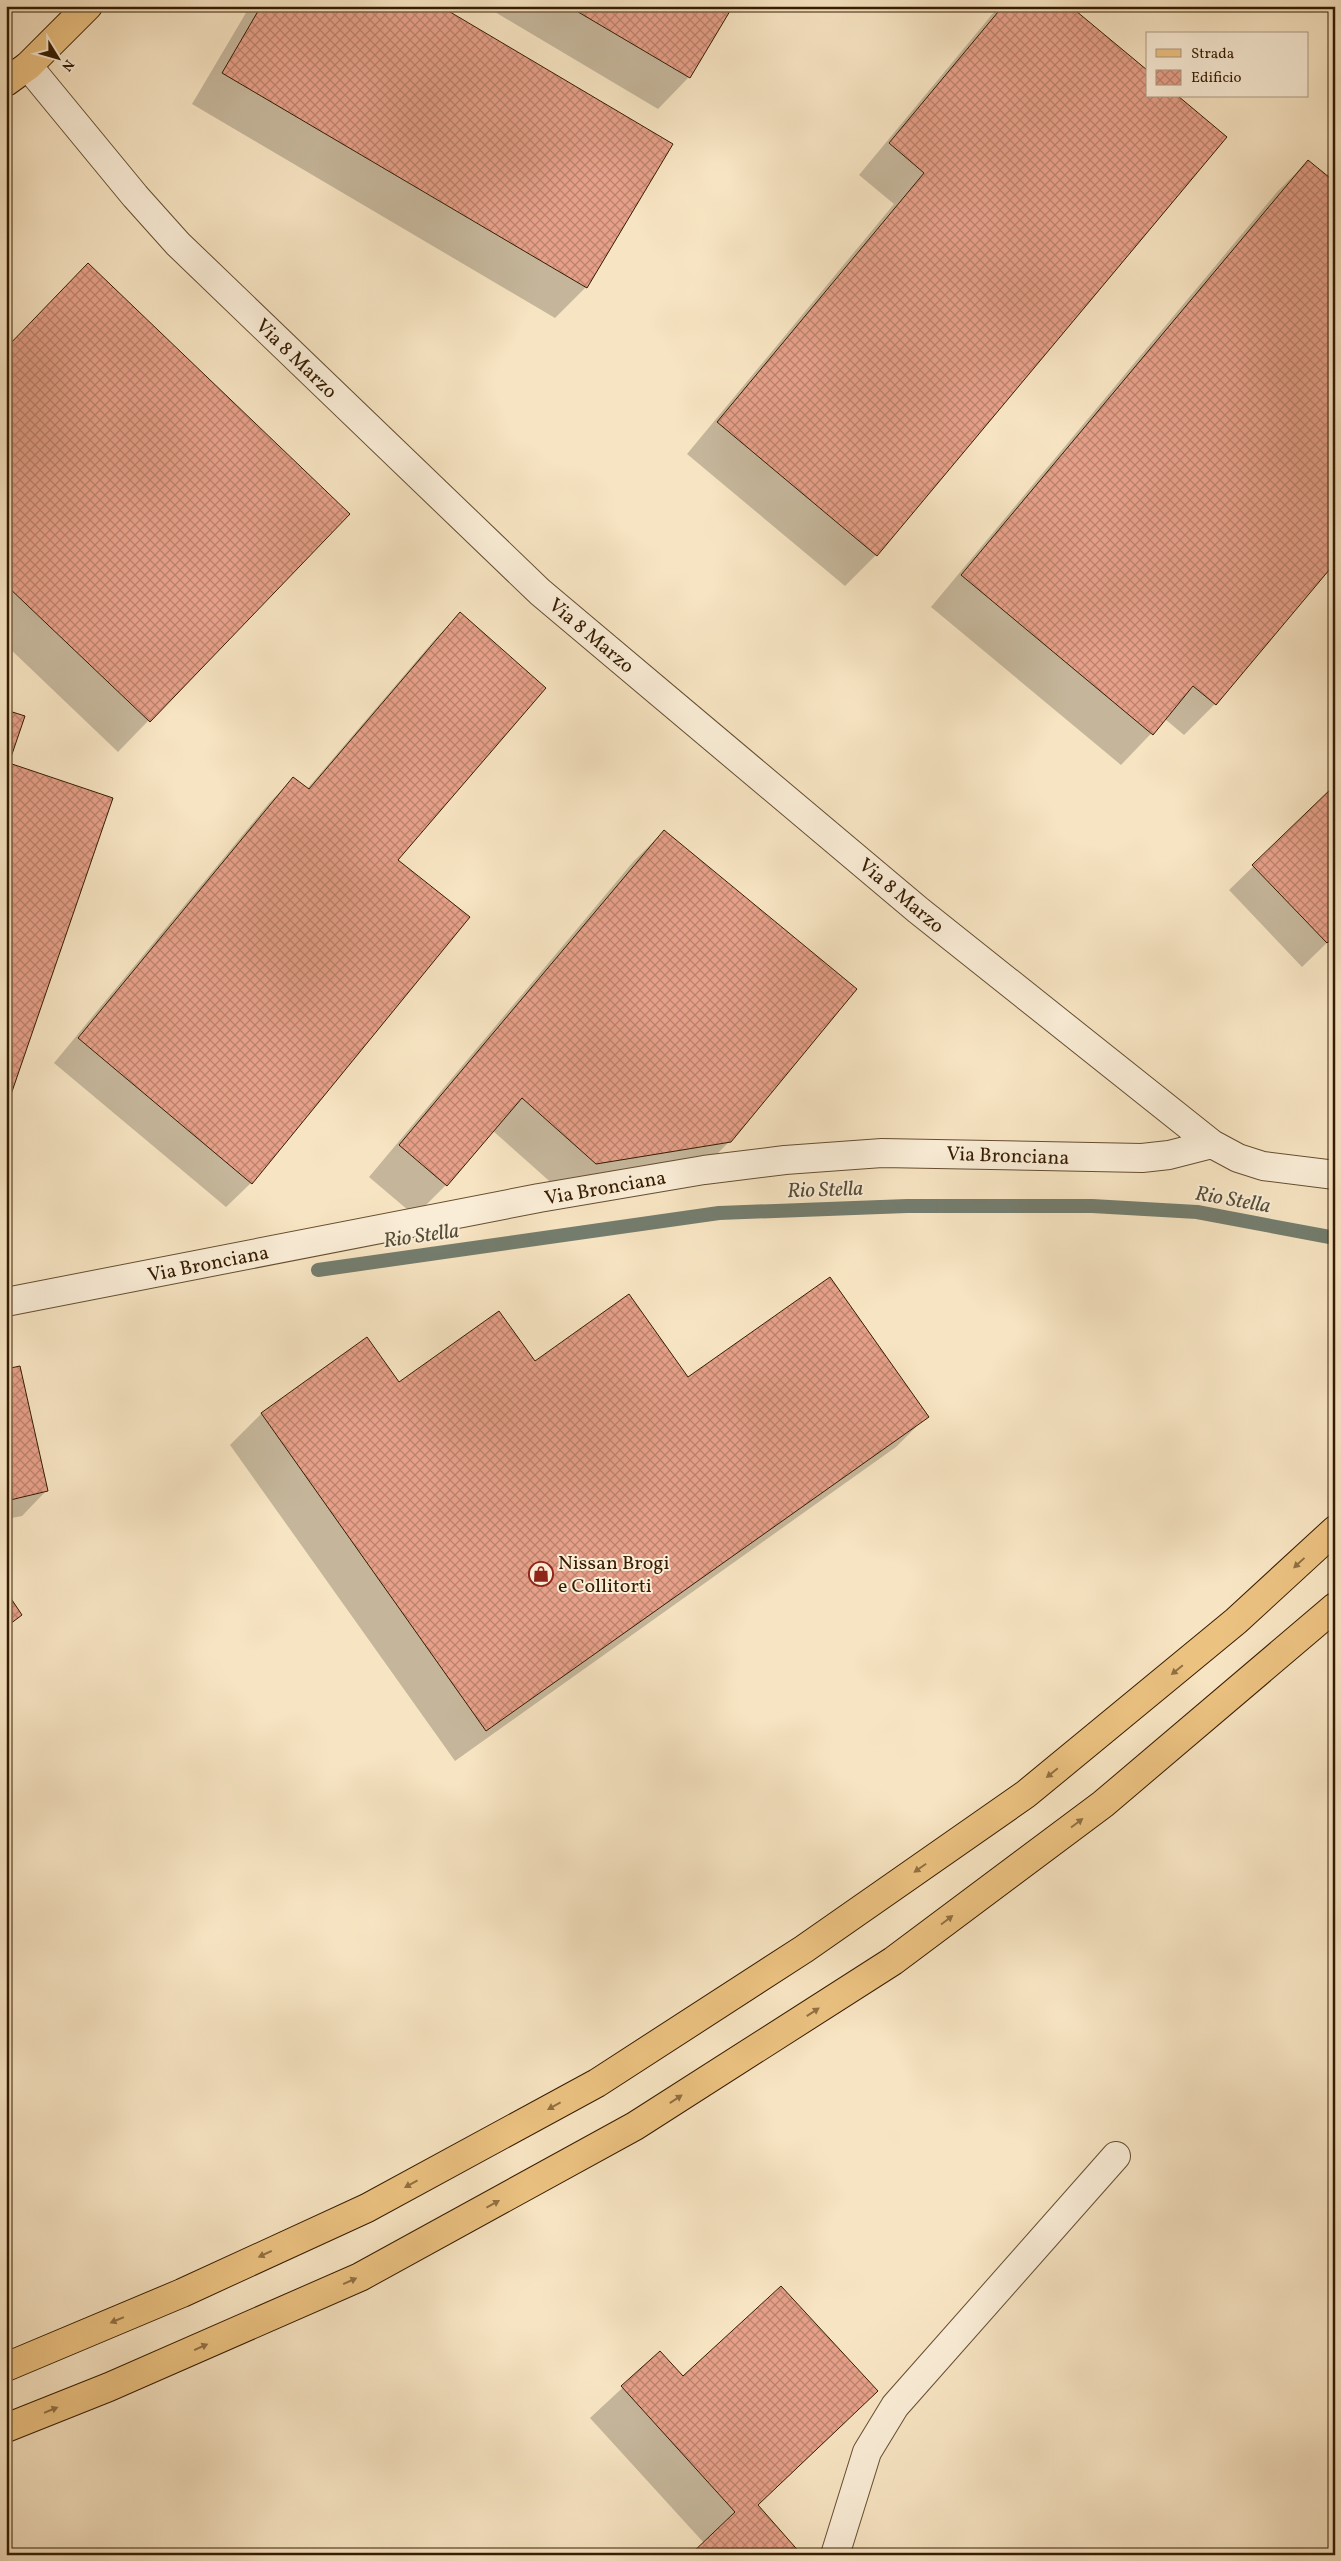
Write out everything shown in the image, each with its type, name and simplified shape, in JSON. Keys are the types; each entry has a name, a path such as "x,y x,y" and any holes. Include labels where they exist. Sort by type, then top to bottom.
{"main road":[{"path":"6,82 28,66 88,6"},
{"path":"6,2367 182,2293 367,2208 597,2083 804,1949 1026,1794 1236,1621 1335,1530"},
{"path":"6,2428 109,2387 360,2277 635,2126 893,1961 1103,1804 1335,1608"}],"street":[{"name":"Via 8 Marzo","path":"28,66 178,244 540,592 918,910 1212,1144 1238,1158 1264,1166 1335,1175"},
{"name":"Via Bronciana","path":"6,1302 539,1198 704,1170 785,1160 882,1153 1134,1158 1169,1155 1212,1144"},
{"path":"835,2555 868,2452 895,2406 1116,2156"}],"building":[{"path":"261,6 440,6 673,144 587,288 222,73"},
{"path":"568,6 733,6 690,78"},
{"path":"1003,6 1070,6 1146,69 1146,98 1180,98 1227,137 877,556 717,422 924,173 889,143"},
{"path":"1308,160 1335,182 1335,563 1216,705 1193,686 1153,735 961,575"},
{"path":"88,263 350,514 150,722 6,585 6,348"},
{"path":"460,612 546,688 398,860 470,917 252,1184 78,1038 293,777 309,789"},
{"path":"6,710 25,716 9,763 113,798 6,1109"},
{"path":"1335,785 1335,936 1327,943 1252,865"},
{"path":"664,830 857,989 731,1142 596,1164 522,1098 447,1186 399,1145"},
{"name":"Nissan Brogi e Collitorti","path":"830,1277 929,1417 486,1731 261,1413 367,1337 399,1382 499,1311 535,1361 629,1294 688,1377"},
{"path":"20,1366 48,1491 6,1501 6,1369"},
{"path":"6,1591 22,1615 6,1627"},
{"path":"781,2286 878,2391 758,2505 802,2555 690,2555 735,2512 621,2386 660,2351 683,2376"}],"waterway":[{"name":"Rio Stella","path":"318,1270 719,1213 907,1206 1092,1206 1197,1212 1335,1238"}],"place":[{"name":"Nissan Brogi e Collitorti","path":"541,1574"}]}
